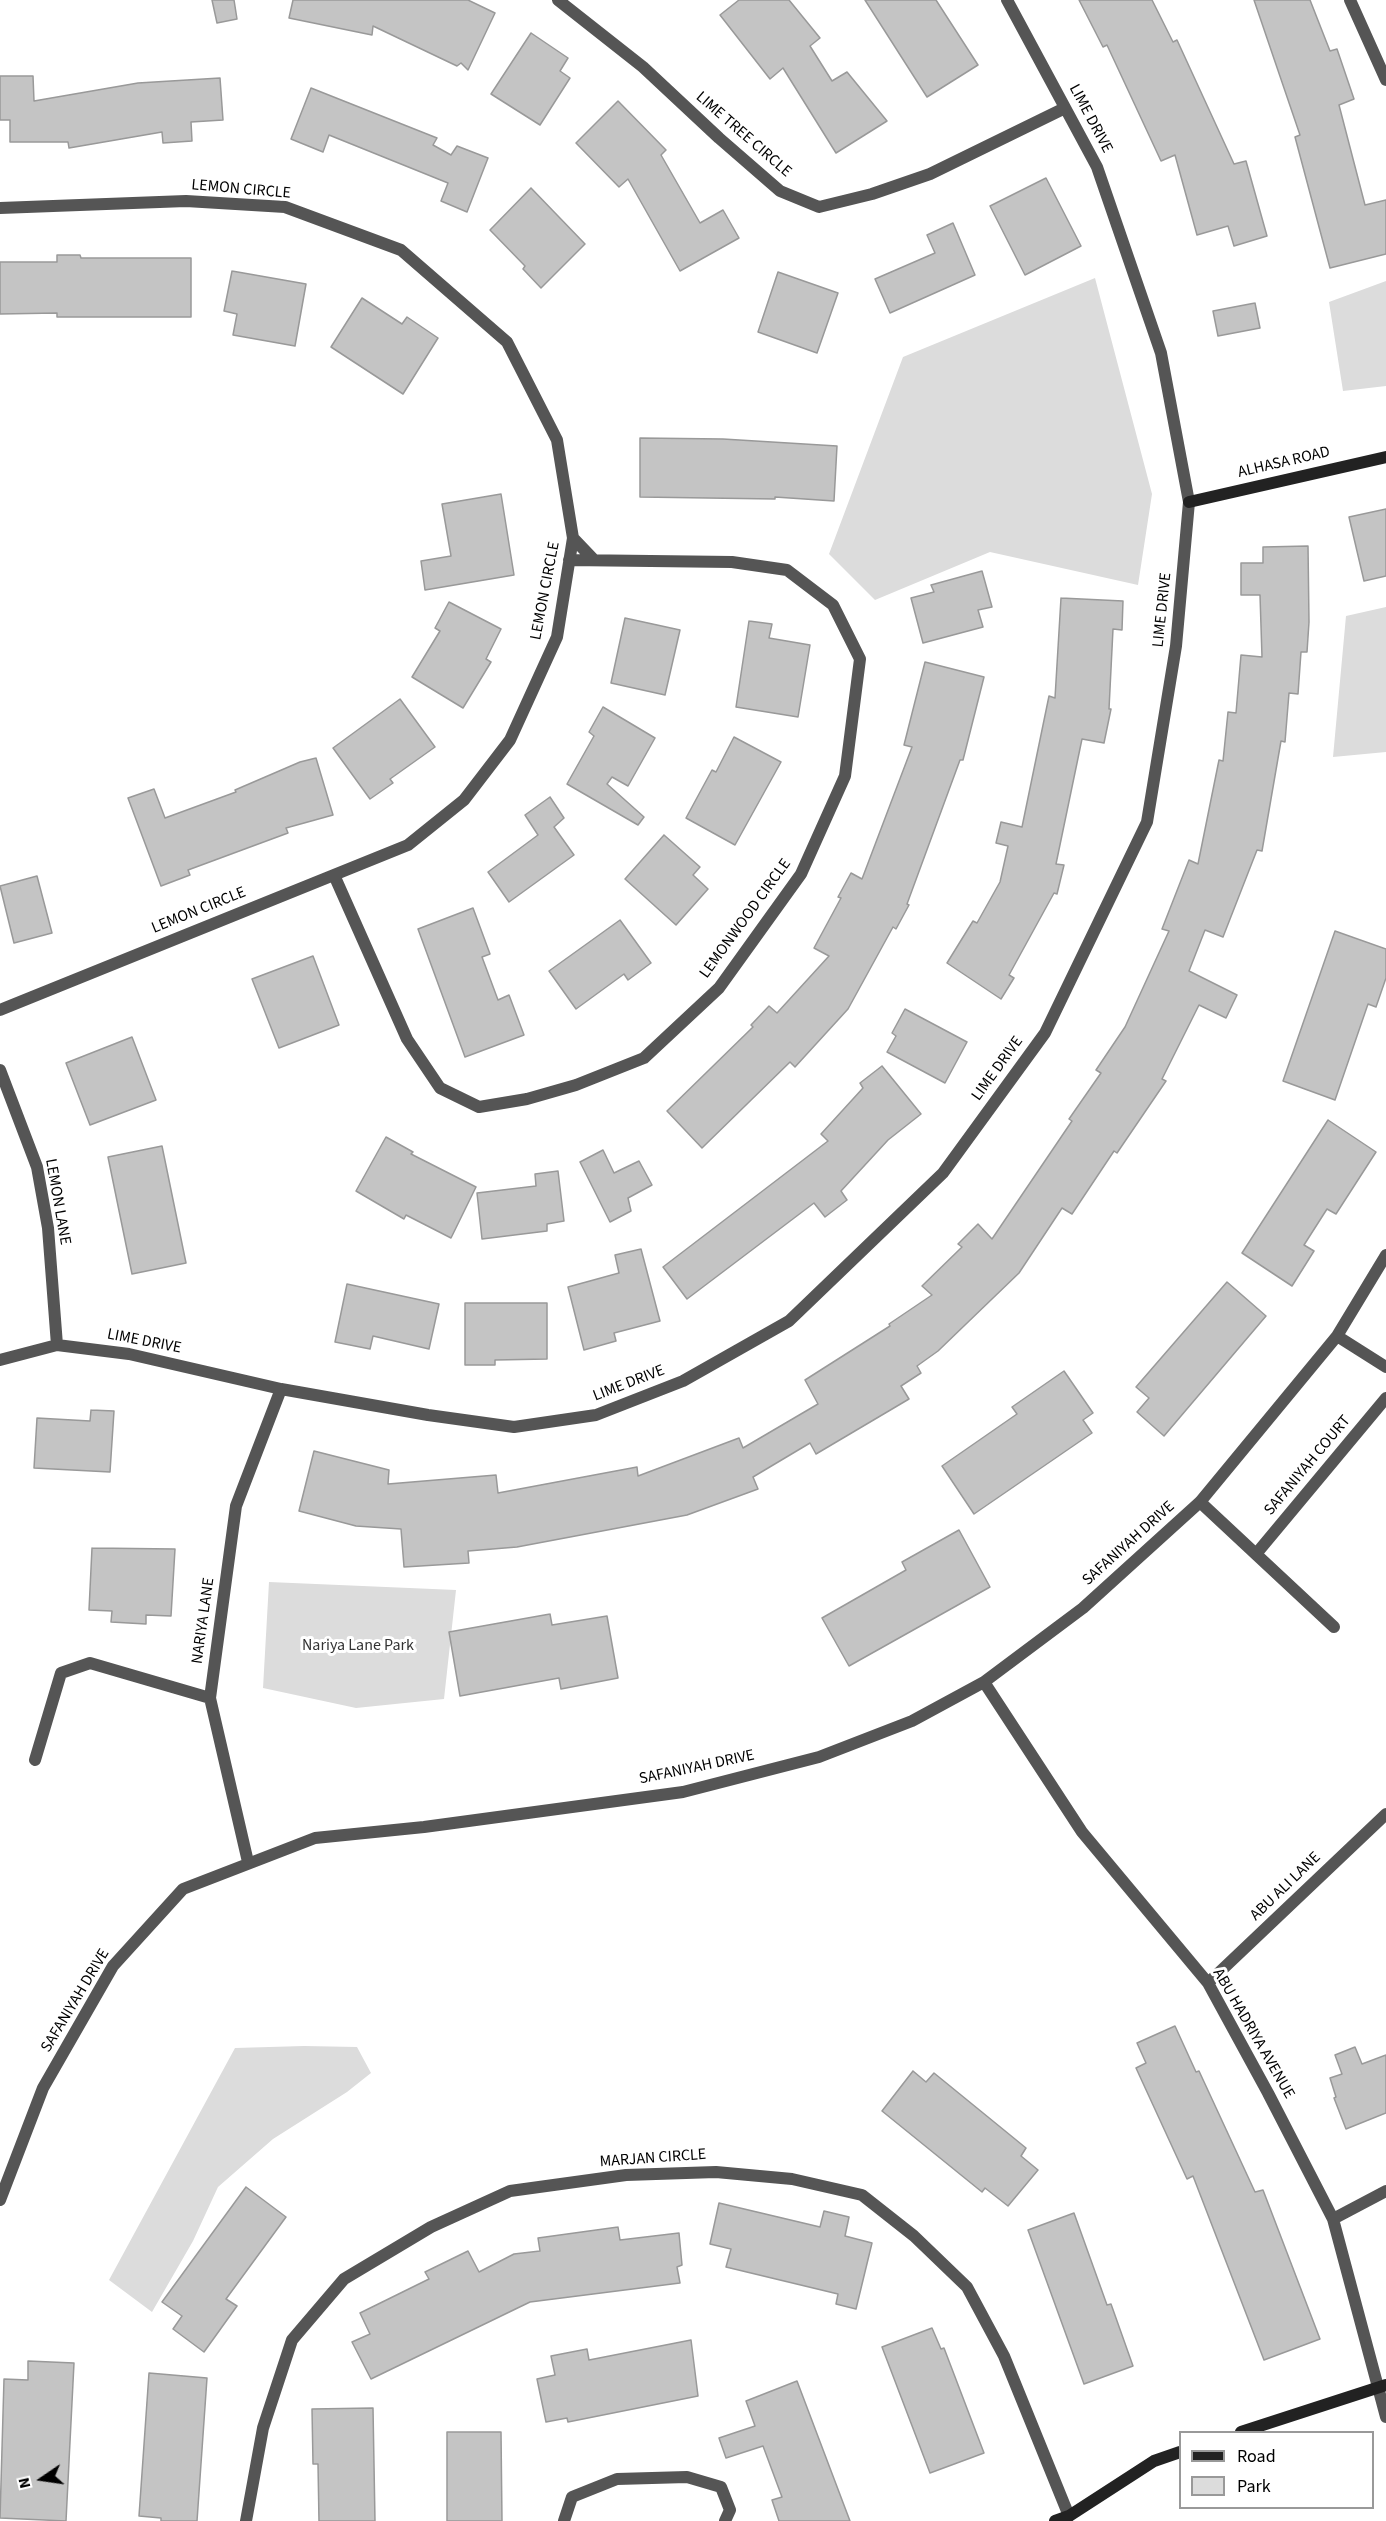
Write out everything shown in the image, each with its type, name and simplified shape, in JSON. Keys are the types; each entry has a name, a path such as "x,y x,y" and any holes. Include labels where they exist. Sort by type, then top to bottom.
{"main road":[{"name":"ALHASA ROAD","path":"1189,502 1386,457"},
{"path":"1247,2431 1382,2386"},
{"path":"1055,2521 1068,2516 1154,2461 1179,2452"}],"street":[{"name":"LIME TREE CIRCLE","path":"558,0 643,67 780,191 819,207 872,194 930,174 1065,108"},
{"name":"LIME DRIVE","path":"0,1360 57,1346 129,1354 281,1389 428,1415 514,1427 596,1415 683,1381 789,1321 944,1173 1045,1033 1147,822 1176,646 1189,502 1161,353 1098,167 1007,0"},
{"path":"1350,0 1386,80"},
{"name":"LEMON CIRCLE","path":"0,208 186,201 285,207 401,250 507,342 557,440 573,538 557,638 510,740 464,800 408,845 0,1010"},
{"path":"573,538 594,560"},
{"name":"LEMONWOOD CIRCLE","path":"334,875 407,1039 440,1088 479,1107 537,1096 576,1085 644,1058 718,988 801,874 845,776 860,659 833,605 787,570 732,562 569,560"},
{"name":"LEMON LANE","path":"0,1070 37,1167 48,1228 57,1346"},
{"name":"SAFANIYAH DRIVE","path":"0,2200 43,2088 112,1966 183,1890 248,1862 315,1838 470,1821 683,1792 819,1757 912,1721 984,1682 1083,1608 1200,1502 1337,1336 1386,1255"},
{"path":"1337,1336 1386,1367"},
{"name":"NARIYA LANE","path":"248,1862 210,1698 236,1506 281,1389"},
{"name":"SAFANIYAH COURT","path":"1256,1554 1386,1398"},
{"path":"1200,1502 1334,1627"},
{"path":"35,1760 61,1673 70,1669 90,1663 210,1698"},
{"name":"ABU HADRIYA AVENUE","path":"984,1682 1082,1832 1208,1983 1268,2092 1333,2219 1382,2386 1386,2417"},
{"name":"ABU ALI LANE","path":"1208,1983 1386,1814"},
{"name":"MARJAN CIRCLE","path":"246,2521 263,2428 292,2340 344,2279 431,2227 510,2191 626,2175 716,2172 792,2179 862,2195 914,2236 967,2287 1004,2356 1068,2516"},
{"path":"1333,2219 1386,2191"},
{"path":"564,2521 572,2497 617,2479 687,2477 721,2487 730,2510 725,2521"}],"green space":[{"path":"1095,278 1152,494 1138,585 990,552 875,600 829,554 903,357"},
{"path":"1386,281 1386,386 1343,391 1329,302"},
{"path":"1386,607 1386,752 1333,757 1346,616"},
{"name":"Nariya Lane Park","path":"269,1582 456,1590 444,1699 356,1708 263,1688"},
{"path":"357,2047 371,2073 347,2092 273,2139 218,2187 193,2241 152,2312 109,2280 235,2048"}],"building":[{"path":"212,0 234,0 237,19 217,23"},
{"path":"293,0 468,0 495,13 468,70 461,63 457,66 373,26 372,35 289,18"},
{"path":"739,0 789,0 820,38 810,46 832,81 847,72 887,121 836,153 783,68 770,79 720,15"},
{"path":"865,0 936,0 978,65 927,97"},
{"path":"1079,0 1152,0 1173,42 1177,40 1234,164 1246,161 1267,236 1234,246 1228,226 1197,235 1175,155 1161,161 1107,45 1103,47"},
{"path":"1254,0 1310,0 1330,51 1337,49 1354,99 1339,105 1365,205 1386,200 1386,254 1330,268 1295,137 1300,135"},
{"path":"531,33 568,58 560,71 570,78 540,125 491,94"},
{"path":"0,76 33,76 34,101 138,83 220,78 223,120 191,122 192,141 163,143 162,132 69,148 68,142 10,142 10,120 0,120"},
{"path":"311,88 437,138 433,145 451,155 457,146 488,158 467,212 441,201 448,183 329,135 323,152 291,139"},
{"path":"618,101 666,150 661,155 700,223 723,210 739,238 680,271 628,179 619,187 576,143"},
{"path":"1046,178 1081,246 1025,275 990,206"},
{"path":"531,188 585,244 541,288 523,269 525,266 490,230"},
{"path":"953,223 975,275 890,313 875,279 935,253 927,235"},
{"path":"57,255 80,255 81,258 191,258 191,317 57,317 57,313 0,314 0,262 57,262"},
{"path":"232,271 306,284 295,346 233,335 237,314 224,311"},
{"path":"778,272 838,293 817,353 758,332"},
{"path":"362,298 402,324 407,317 438,338 403,394 331,347"},
{"path":"1255,303 1260,328 1218,336 1213,311"},
{"path":"640,438 723,439 837,446 834,501 775,497 775,499 640,497"},
{"path":"501,494 514,575 425,590 421,561 451,556 442,504"},
{"path":"1386,509 1386,576 1364,581 1349,517"},
{"path":"1308,546 1307,652 1301,652 1298,694 1289,693 1285,742 1281,741 1262,851 1257,850 1223,937 1205,930 1189,971 1237,995 1226,1018 1199,1005 1162,1079 1166,1081 1117,1153 1114,1151 1072,1214 1062,1208 1019,1273 938,1351 917,1366 921,1373 901,1386 909,1399 816,1454 810,1443 753,1477 758,1489 687,1515 517,1547 468,1551 469,1563 404,1567 401,1529 356,1526 299,1511 314,1451 389,1470 388,1484 496,1475 498,1493 637,1467 638,1476 739,1438 743,1448 818,1404 805,1380 890,1326 889,1324 932,1295 922,1286 962,1247 958,1244 978,1224 992,1239 1072,1121 1069,1119 1101,1073 1096,1070 1125,1027 1169,931 1162,929 1189,860 1198,864 1219,760 1223,761 1228,712 1236,713 1241,655 1262,657 1260,595 1241,595 1241,563 1263,563 1263,547"},
{"path":"982,571 992,607 978,610 983,627 923,643 911,598 934,592 931,585"},
{"path":"1061,598 1123,601 1122,630 1113,629 1109,709 1111,709 1104,743 1082,739 1056,864 1064,865 1057,894 1054,893 1009,975 1014,978 1001,999 947,963 973,921 977,923 1000,882 1008,846 996,843 1001,822 1022,827 1049,696 1055,698"},
{"path":"449,602 501,629 486,659 491,662 463,708 412,677 440,631 435,628"},
{"path":"625,618 680,630 665,695 611,683"},
{"path":"749,621 772,624 769,638 810,645 798,717 736,707"},
{"path":"925,662 984,677 963,760 960,760 907,904 909,905 896,929 893,927 848,1009 795,1067 790,1062 702,1148 667,1111 753,1027 751,1025 769,1006 777,1013 829,956 814,948 841,898 838,897 851,873 862,879 912,747 904,745"},
{"path":"400,699 435,747 390,779 393,783 370,799 333,748"},
{"path":"603,707 655,738 628,786 612,777 607,784 644,817 638,825 567,784 594,736 589,732"},
{"path":"734,737 781,762 735,845 686,818 712,770 716,772"},
{"path":"316,758 333,815 286,828 288,833 188,870 190,875 161,886 128,798 154,789 165,818 236,792 235,790 300,762"},
{"path":"550,797 564,818 554,827 574,855 509,902 488,872 538,835 525,815"},
{"path":"664,835 700,867 693,875 708,889 676,925 625,879"},
{"path":"37,876 52,933 14,943 0,886"},
{"path":"473,908 490,954 482,957 498,1000 509,995 524,1035 465,1057 418,929"},
{"path":"620,920 651,963 628,980 624,974 576,1009 549,971"},
{"path":"1335,931 1386,949 1386,978 1376,1007 1368,1004 1335,1100 1283,1081"},
{"path":"313,956 339,1025 279,1048 252,979"},
{"path":"905,1009 967,1042 945,1083 887,1052 896,1036 892,1033"},
{"path":"132,1037 156,1100 90,1125 66,1063"},
{"path":"882,1066 921,1114 888,1140 841,1191 847,1200 825,1217 814,1203 687,1299 663,1267 828,1141 821,1134 863,1088 860,1083"},
{"path":"1328,1120 1376,1152 1336,1214 1327,1209 1304,1245 1314,1251 1292,1286 1242,1253"},
{"path":"386,1137 413,1152 411,1154 476,1187 451,1238 406,1215 404,1219 356,1191"},
{"path":"162,1146 186,1263 132,1274 108,1157"},
{"path":"603,1150 614,1173 639,1161 652,1185 628,1198 631,1211 610,1222 580,1162"},
{"path":"558,1171 564,1221 547,1224 547,1231 482,1239 477,1193 536,1186 535,1174"},
{"path":"641,1249 660,1321 614,1333 616,1341 584,1350 568,1287 619,1273 615,1255"},
{"path":"1227,1282 1266,1316 1164,1436 1137,1412 1149,1398 1136,1387"},
{"path":"347,1284 439,1304 429,1349 373,1336 370,1349 335,1342"},
{"path":"465,1303 547,1303 547,1359 495,1360 495,1365 465,1365"},
{"path":"1064,1371 1093,1413 1083,1420 1092,1433 974,1514 942,1466 1017,1414 1012,1407"},
{"path":"91,1410 114,1411 110,1472 34,1468 37,1418 90,1421"},
{"path":"959,1530 990,1587 849,1666 822,1618 906,1570 902,1562"},
{"path":"92,1548 175,1549 171,1616 146,1615 146,1624 111,1622 112,1611 89,1610"},
{"path":"550,1614 552,1625 607,1616 618,1678 561,1689 559,1678 460,1696 449,1632"},
{"path":"1175,2026 1196,2072 1199,2071 1255,2192 1263,2190 1320,2339 1264,2360 1193,2176 1187,2179 1136,2068 1146,2063 1137,2043"},
{"path":"1355,2047 1362,2064 1386,2055 1386,2113 1346,2129 1334,2098 1336,2097 1330,2078 1342,2074 1335,2055"},
{"path":"913,2071 926,2082 934,2073 1026,2148 1021,2156 1038,2170 1008,2206 985,2188 982,2192 882,2111"},
{"path":"246,2187 286,2217 226,2299 237,2306 204,2352 173,2329 182,2316 162,2302"},
{"path":"719,2203 820,2227 824,2211 849,2217 845,2236 872,2243 856,2309 836,2304 838,2294 726,2267 731,2249 710,2244"},
{"path":"1074,2213 1107,2305 1111,2304 1133,2366 1084,2384 1028,2230"},
{"path":"618,2227 620,2240 679,2233 682,2265 677,2267 680,2283 530,2302 371,2379 352,2342 370,2334 360,2313 429,2279 425,2272 468,2251 479,2272 514,2254 540,2251 538,2238"},
{"path":"932,2328 941,2349 944,2348 984,2453 930,2473 882,2347"},
{"path":"691,2340 698,2396 568,2422 567,2418 546,2422 537,2379 555,2375 551,2356 587,2349 589,2360"},
{"path":"28,2361 74,2363 66,2521 0,2518 4,2379 28,2380"},
{"path":"149,2373 207,2378 197,2521 161,2521 161,2518 139,2516"},
{"path":"797,2381 850,2521 779,2521 772,2500 782,2497 763,2446 726,2458 719,2438 755,2426 746,2401"},
{"path":"373,2408 375,2521 319,2521 318,2464 313,2464 312,2409"},
{"path":"447,2432 501,2432 502,2521 447,2521"}]}
